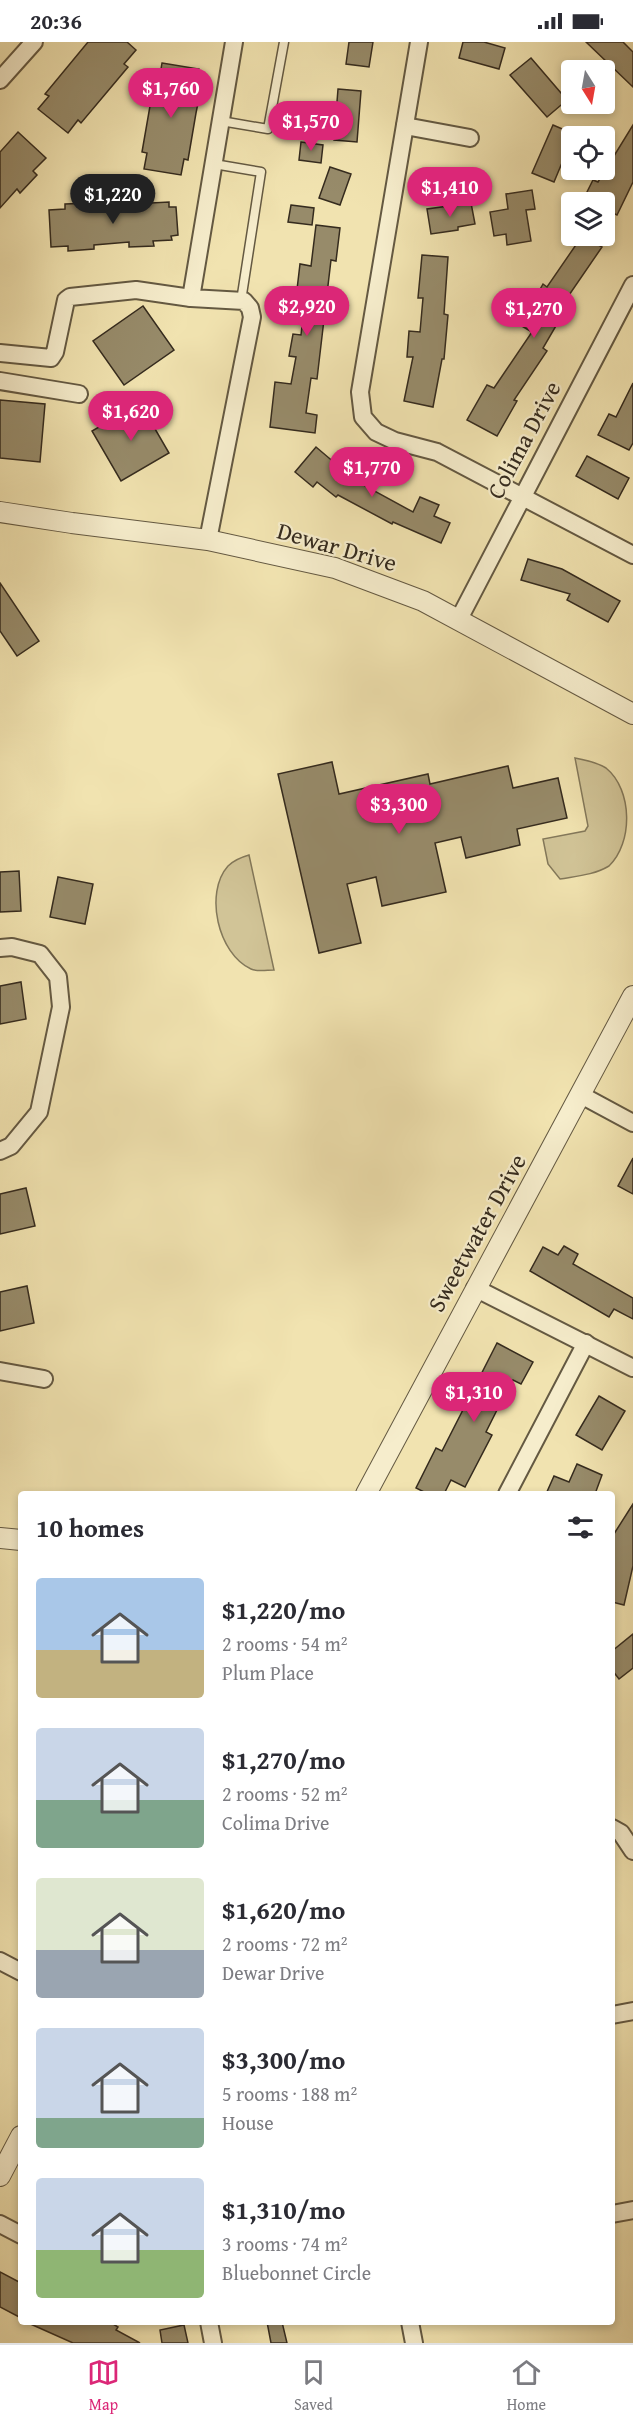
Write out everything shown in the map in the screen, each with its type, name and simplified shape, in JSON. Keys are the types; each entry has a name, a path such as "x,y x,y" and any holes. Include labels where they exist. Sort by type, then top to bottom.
{"street":[{"path":"0,80 34,42"},
{"path":"191,298 234,42"},
{"path":"419,42 360,392 363,417 376,432 395,441 437,452 633,555"},
{"path":"405,126 470,138"},
{"name":"Colima Drive","path":"459,619 521,496 633,285"},
{"path":"0,353 51,358 56,352 66,300 81,295 136,291 191,298 244,301 250,308 252,317 208,540"},
{"path":"0,381 79,394"},
{"name":"Dewar Drive","path":"0,512 208,540 335,568 415,597 633,714"},
{"path":"0,948 12,947 40,954 58,977 61,1007 39,1112 10,1146 0,1151"},
{"name":"Sweetwater Drive","path":"368,1491 633,996"},
{"path":"581,1095 633,1122"},
{"path":"475,1288 633,1368"},
{"path":"509,1491 586,1343"},
{"path":"0,1371 44,1378"},
{"path":"0,1538 18,1540"},
{"path":"615,1830 621,1833 633,1851"},
{"path":"0,1961 18,1970"},
{"path":"615,2014 633,2011"},
{"path":"0,2176 18,2142"},
{"path":"615,2213 633,2210"},
{"path":"0,2224 18,2233"},
{"path":"210,2325 213,2343"},
{"path":"411,2325 414,2343"}],"lane":[{"path":"221,121 268,129 284,42"},
{"path":"214,164 261,172 241,300"}],"shaded area":[{"path":"575,758 606,768 615,778 625,803 626,831 617,856 609,866 591,873 560,879 548,864 543,839 585,831 588,826"},
{"path":"249,855 274,970 253,970 240,961 230,950 218,922 217,891 221,878 230,864"}],"building":[{"path":"88,42 127,42 136,50 124,64 128,67 81,123 78,120 68,133 38,109 49,96 45,94"},
{"path":"349,42 373,42 369,67 346,64"},
{"path":"463,42 484,42 505,48 499,69 459,58"},
{"path":"586,42 623,42 633,52 633,87 615,70 615,60 605,60"},
{"path":"531,58 561,93 561,105 547,117 510,75"},
{"path":"162,63 199,69 196,88 201,88 188,160 184,159 181,175 144,169 147,153 142,152 155,81 159,81"},
{"path":"338,89 361,91 357,142 334,140"},
{"path":"553,125 561,128 561,165 554,182 532,173"},
{"path":"633,125 633,182 617,215 615,214 615,192 587,192 593,180 598,182 599,180 615,180 615,154"},
{"path":"18,132 46,158 33,171 37,175 20,193 17,189 0,208 0,152"},
{"path":"301,142 323,145 321,163 299,160"},
{"path":"330,167 351,174 340,205 319,198"},
{"path":"532,190 535,209 526,210 531,241 507,245 506,234 494,236 490,212 508,209 506,194"},
{"path":"150,199 151,203 169,202 169,207 176,207 178,235 171,236 172,240 153,241 154,246 129,247 129,242 94,245 94,249 68,251 68,246 51,247 49,210 65,209 65,204 91,203 91,207 126,205 126,201"},
{"path":"471,203 475,224 458,227 458,230 431,234 427,209"},
{"path":"291,205 314,208 312,225 288,222"},
{"path":"316,225 340,228 336,261 331,260 317,379 311,378 306,413 317,415 315,433 270,427 275,382 291,384 296,357 289,356 293,334 301,335 305,299 296,298 300,264 311,266"},
{"path":"575,246 602,247 567,298 571,300 543,348 547,351 514,400 517,401 497,436 467,420 487,385 494,388 532,332 520,325 543,284 547,287"},
{"path":"422,255 448,257 444,314 448,315 444,359 442,359 433,407 404,401 413,357 407,357 409,331 420,332 423,298 418,298"},
{"path":"143,306 174,350 124,385 93,341"},
{"path":"633,383 633,443 629,450 598,435 609,414 616,417"},
{"path":"0,400 45,404 40,462 0,458"},
{"path":"140,403 169,453 121,481 92,431"},
{"path":"316,447 356,481 413,512 420,497 439,505 434,516 450,523 441,543 393,522 392,524 338,495 336,497 317,482 313,487 295,472"},
{"path":"587,456 629,478 618,499 576,476"},
{"path":"528,559 562,569 620,601 608,622 567,600 570,594 521,580"},
{"path":"0,583 39,641 17,656 0,631"},
{"path":"332,762 339,794 428,774 430,784 508,766 513,788 558,778 567,818 517,829 520,845 466,858 461,837 435,843 446,892 382,906 376,877 347,884 361,943 319,953 278,774"},
{"path":"19,871 21,911 0,912 0,872"},
{"path":"58,877 93,884 85,924 50,917"},
{"path":"21,982 26,1019 0,1024 0,986"},
{"path":"633,1158 633,1194 618,1186"},
{"path":"26,1188 35,1226 0,1234 0,1194"},
{"path":"564,1246 578,1254 573,1264 633,1298 633,1319 614,1309 609,1317 530,1271 543,1247 558,1255"},
{"path":"27,1286 34,1323 0,1331 0,1292"},
{"path":"497,1343 533,1362 521,1384 513,1380 503,1398 486,1432 492,1435 465,1487 451,1480 446,1491 422,1491 416,1488 436,1448 442,1451"},
{"path":"599,1396 625,1411 602,1450 576,1435"},
{"path":"577,1464 602,1475 596,1491 547,1491 554,1476 569,1482"},
{"path":"633,1504 633,1566 624,1605 615,1603 615,1532"},
{"path":"633,1634 633,1668 619,1679 615,1674 615,1649"},
{"path":"0,2272 18,2281 18,2316 0,2307"},
{"path":"33,2325 115,2325 118,2327 116,2330 140,2343 73,2343"},
{"path":"184,2325 188,2343 162,2343 160,2330"},
{"path":"268,2325 283,2325 287,2343 271,2343"}]}
